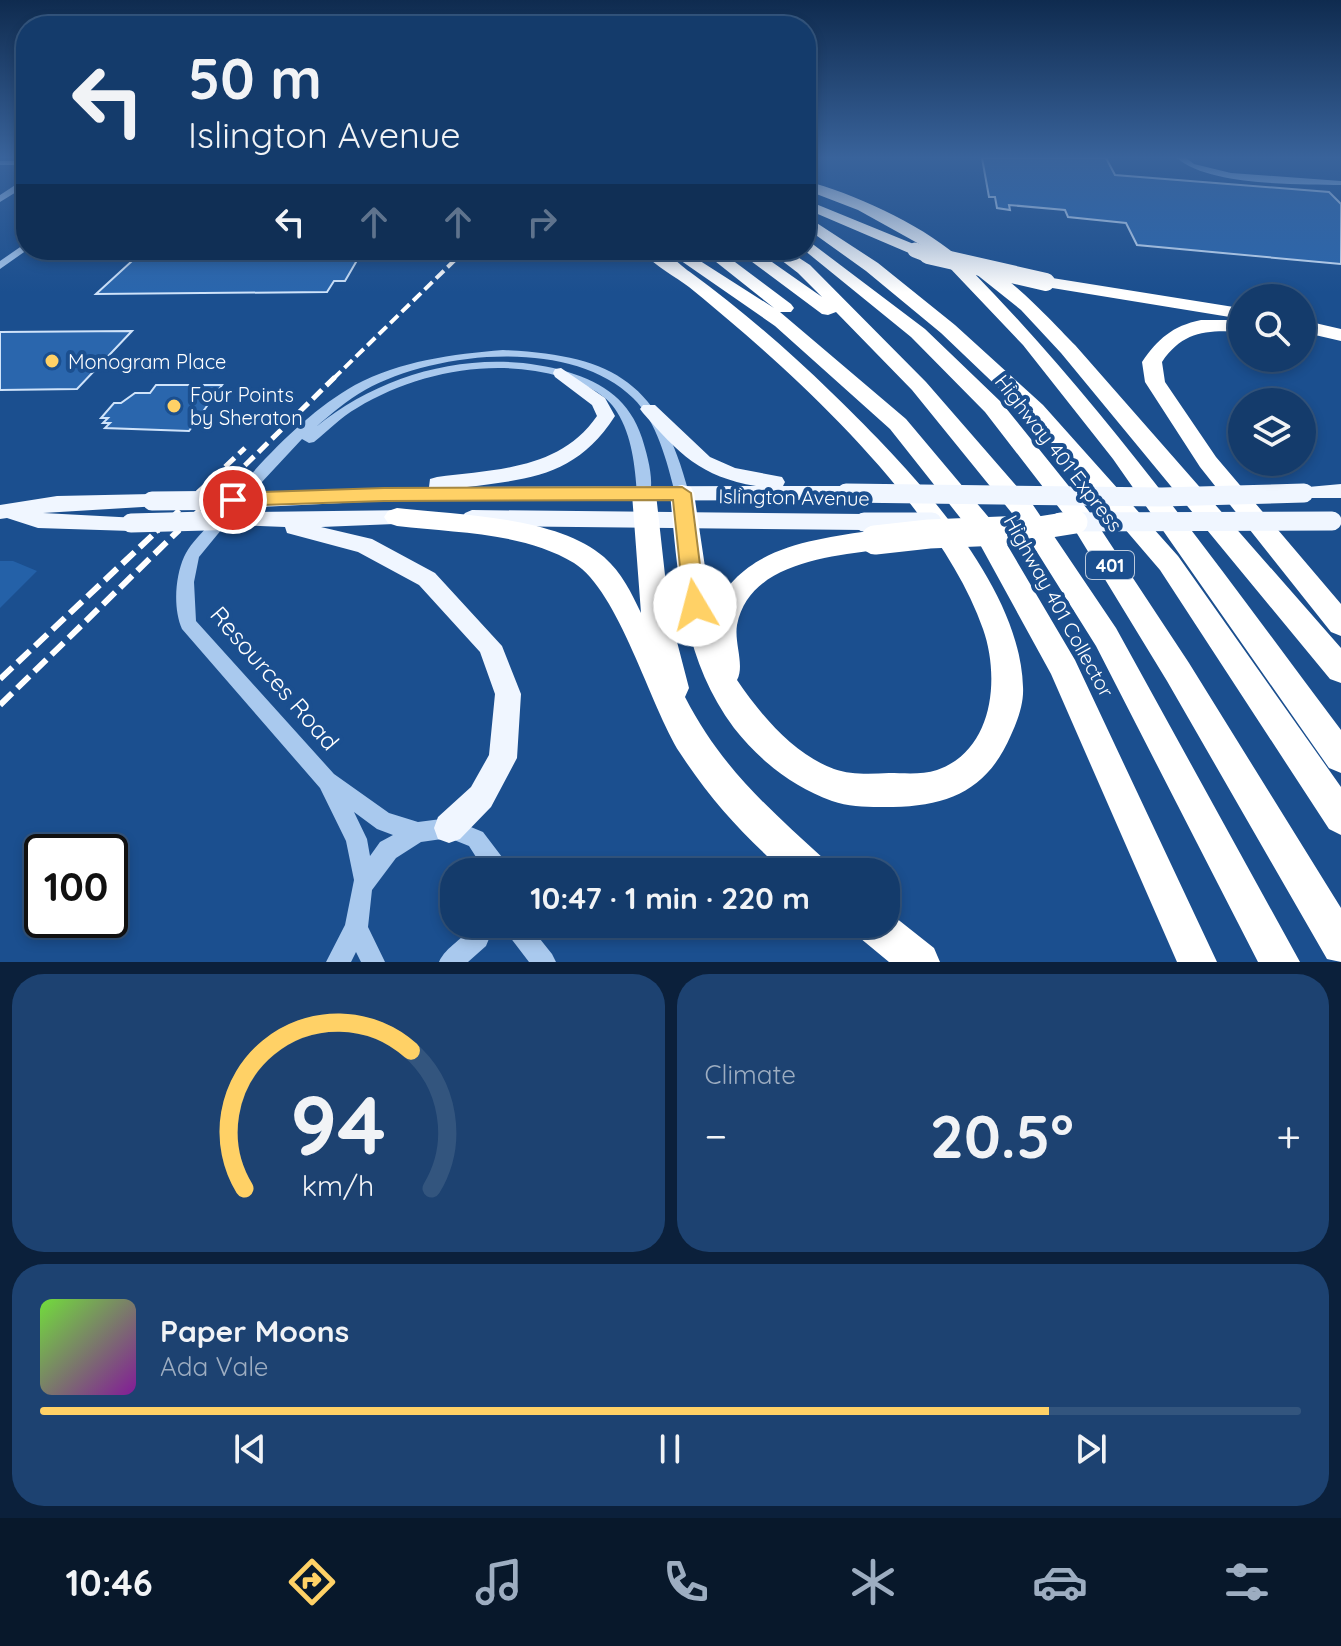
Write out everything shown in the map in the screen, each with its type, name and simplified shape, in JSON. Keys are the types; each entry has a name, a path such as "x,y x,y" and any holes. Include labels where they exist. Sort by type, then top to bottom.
{"highway":[{"path":"852,203 919,230 951,248 1027,306 1068,349 1341,670"},
{"path":"863,207 927,242 953,261 1030,341 1121,454 1341,757"},
{"path":"816,208 940,259 1046,282 1228,312"},
{"name":"401","path":"816,228 872,267 948,329 1035,410 1169,563 1341,817"},
{"name":"Highway 401 Express","path":"816,252 918,333 982,397 1079,516 1178,672 1341,945"},
{"path":"664,260 757,332 863,435 966,565 988,603 1003,644 1009,685 1003,723 983,754 954,780 934,787 875,791 834,785 800,767 765,742 715,673 699,632 683,507"},
{"name":"Highway 401 Collector","path":"689,260 782,322 898,424 987,533 1064,669 1197,962"},
{"path":"723,260 757,284 825,343 898,424"},
{"path":"758,260 810,296 919,386"},
{"name":"401","path":"791,260 804,269 919,386 1024,511 1106,637 1280,962"},
{"path":"1228,325 1173,334 1152,362 1155,382 1208,462 1341,624"},
{"path":"1316,329 1341,335"},
{"path":"1316,338 1341,344"},
{"path":"390,506 531,537 586,557 612,583 690,740 740,807 796,858"},
{"path":"646,507 660,638 690,740"},
{"path":"736,705 721,654 723,619 734,593 760,572 792,554 870,531 1008,533 1076,522"},
{"path":"891,938 920,962"}],"main road":[{"path":"390,506 534,469 578,453 598,434 606,416 599,402 561,373"},
{"path":"649,409 694,458 709,468 745,479 814,486 846,493"},
{"name":"Islington Avenue","path":"4,512 57,503 152,501 254,492 390,506 683,507 846,493 1162,497 1341,491"},
{"name":"Islington Avenue","path":"4,512 38,520 131,523 244,520 390,506"},
{"name":"Islington Avenue","path":"683,507 870,531"},
{"path":"244,520 311,530 364,545 427,579 490,646 508,694 503,758 481,797 449,828"},
{"path":"1076,522 1336,521"}],"street":[{"path":"0,266 16,254"},
{"name":"Resources Road","path":"418,832 384,822 327,781 188,624 185,594 192,557 324,414 360,388 418,367 504,354 555,357 618,379 649,409 678,477 683,507"},
{"name":"Resources Road","path":"254,492 352,405 430,374 477,366 519,365 561,373 616,400 642,458 646,507"},
{"name":"Resources Road","path":"327,781 356,839 365,882"},
{"path":"338,962 356,928 365,882 388,850 418,832 449,828 476,839 489,858"},
{"path":"356,928 373,962"},
{"path":"451,962 478,938"},
{"path":"525,938 544,962"}],"shaded area":[{"path":"0,561 13,561 37,571 0,608"}],"building":[{"path":"996,203 1340,203 1341,264 1137,245 1126,223 1068,217 1065,210 1009,205 1010,210 997,208"},
{"path":"133,260 357,260 345,281 334,281 327,292 96,294"},
{"name":"Monogram Place","path":"132,331 77,389 0,390 0,332"},
{"path":"156,385 222,385 189,431 105,428 110,423 103,423 108,418 101,418 114,403 121,403 135,393 150,393"}],"railway":[{"path":"333,379 455,260"},
{"path":"177,532 335,377"},
{"path":"156,532 245,448"},
{"path":"0,679 158,530"},
{"path":"0,705 179,530"}],"place":[{"name":"Monogram Place","path":"52,361"},
{"name":"Four Points by Sheraton","path":"174,406"}],"route":[{"path":"233,500 384,494 682,493 695,605"}]}
